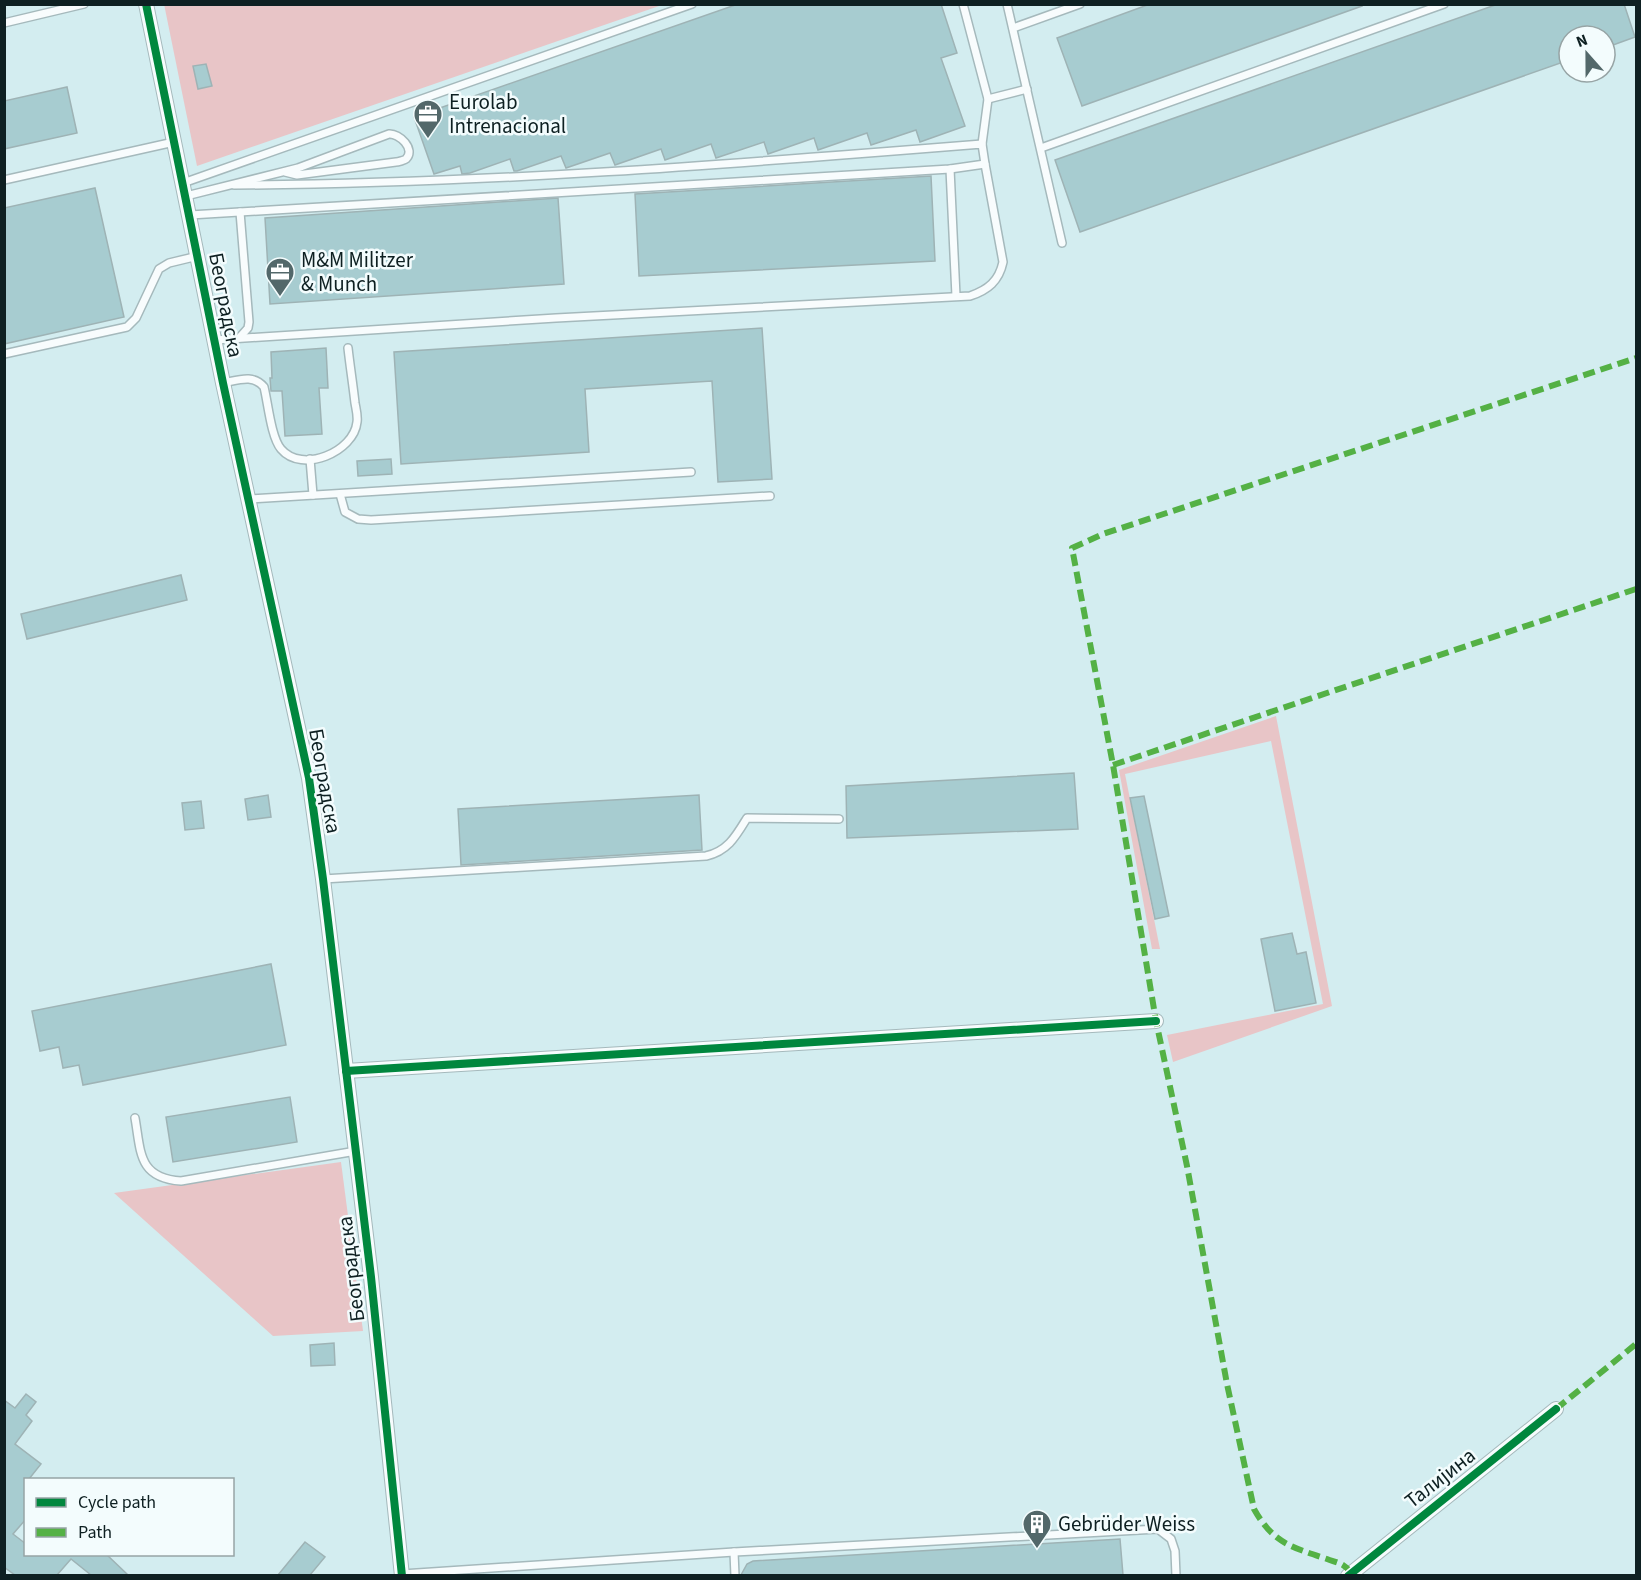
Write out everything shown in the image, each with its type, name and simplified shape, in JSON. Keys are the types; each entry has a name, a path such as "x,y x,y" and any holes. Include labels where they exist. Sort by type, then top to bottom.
{"street":[{"name":"Београдска","path":"146,4 214,340 309,778 371,1277 402,1575"},
{"path":"346,1071 1156,1021"},
{"name":"Талијина","path":"1348,1575 1556,1409"}],"lane":[{"path":"4,23 84,4"},
{"path":"185,190 692,4"},
{"path":"214,340 555,318 970,296 988,288 1001,272 1003,262 982,144 988,99 963,4"},
{"path":"1006,4 1062,243"},
{"path":"1013,28 1080,4"},
{"path":"1041,148 1444,4"},
{"path":"988,99 1027,89"},
{"path":"234,185 285,172 389,134 401,137 408,149 406,159 396,162 297,175 285,172"},
{"path":"4,180 174,142"},
{"path":"185,190 234,185 504,178 783,160 982,144"},
{"path":"190,215 986,164"},
{"path":"950,168 956,296"},
{"path":"239,338 248,328 249,322 240,212"},
{"path":"4,354 127,327 136,318 159,269 169,263 198,256"},
{"path":"224,383 251,378 259,381 264,387 275,438 280,448 289,457 299,460 327,458 351,436 357,422 348,348"},
{"path":"310,459 313,495"},
{"path":"248,499 691,472"},
{"path":"340,494 345,512 358,519 371,520 770,496"},
{"path":"323,879 706,856 723,850 733,841 747,819 839,819"},
{"path":"135,1118 143,1162 150,1172 170,1180 181,1181 356,1151"},
{"path":"402,1575 734,1552 1158,1529 1171,1539 1175,1551 1176,1575"},
{"path":"734,1552 735,1575"}],"shaded area":[{"path":"164,4 662,5 197,166"},
{"path":"1276,716 1332,1006 1173,1062 1167,1035 1323,1004 1271,741 1125,774 1160,949 1152,949 1119,770"},
{"path":"341,1162 363,1331 273,1336 114,1193"}],"building":[{"path":"738,4 941,4 957,53 941,58 965,126 920,142 916,130 871,145 867,133 818,150 814,138 768,154 764,142 716,158 711,144 665,160 661,149 615,165 610,153 566,168 561,156 517,171 514,171 510,159 470,173 462,174 460,166 434,174 414,117"},
{"path":"1150,4 1361,4 1362,6 1082,106 1057,38"},
{"path":"1498,4 1624,4 1635,37 1617,44 1617,24 1557,24 1557,64 1080,232 1055,160"},
{"path":"206,64 212,86 198,89 193,66"},
{"path":"67,87 77,133 4,149 4,101"},
{"path":"931,176 935,261 639,276 635,194"},
{"path":"95,188 124,317 4,344 4,208"},
{"path":"558,198 564,284 270,304 265,218"},
{"path":"762,328 772,479 718,482 712,381 585,389 589,452 401,464 394,352"},
{"path":"326,348 328,388 319,388 322,434 285,436 282,391 271,391 271,352"},
{"path":"391,459 392,474 358,476 357,461"},
{"path":"181,575 187,600 27,639 21,614"},
{"path":"1074,773 1078,829 847,838 846,786"},
{"path":"268,795 271,817 248,820 245,799"},
{"path":"699,795 702,850 461,865 458,809"},
{"path":"1144,796 1169,916 1155,919 1130,798"},
{"path":"201,801 204,828 185,830 182,803"},
{"path":"1292,933 1297,954 1306,952 1316,1003 1275,1011 1261,939"},
{"path":"271,964 286,1045 83,1085 79,1065 63,1068 59,1047 40,1051 32,1011"},
{"path":"290,1097 297,1142 173,1162 166,1117"},
{"path":"334,1343 335,1365 311,1366 310,1345"},
{"path":"26,1394 36,1402 26,1415 32,1421 15,1444 41,1464 30,1478 24,1478 24,1521 13,1534 24,1542 24,1556 108,1556 128,1575 91,1575 71,1559 57,1575 15,1575 4,1567 4,1400 15,1408"},
{"name":"Gebrüder Weiss","path":"1120,1539 1123,1575 741,1575 747,1564 753,1561"},
{"path":"305,1542 325,1557 310,1575 278,1575"}],"marked path":[{"path":"1351,1573 1340,1564 1293,1547 1276,1537 1254,1509 1227,1384 1187,1166 1156,1021 1113,765 1072,548 1103,534 1636,358"},
{"path":"1113,765 1636,589"},
{"path":"1556,1409 1636,1344"}],"cycle path":[{"path":"146,4 223,383 309,778 371,1277 402,1576"},
{"path":"346,1071 1156,1021"},
{"path":"1348,1576 1556,1409"}],"place":[{"name":"Eurolab Intrenacional","path":"428,140"},
{"name":"M&M Militzer & Munch","path":"280,298"},
{"name":"Gebrüder Weiss","path":"1037,1550"}]}
